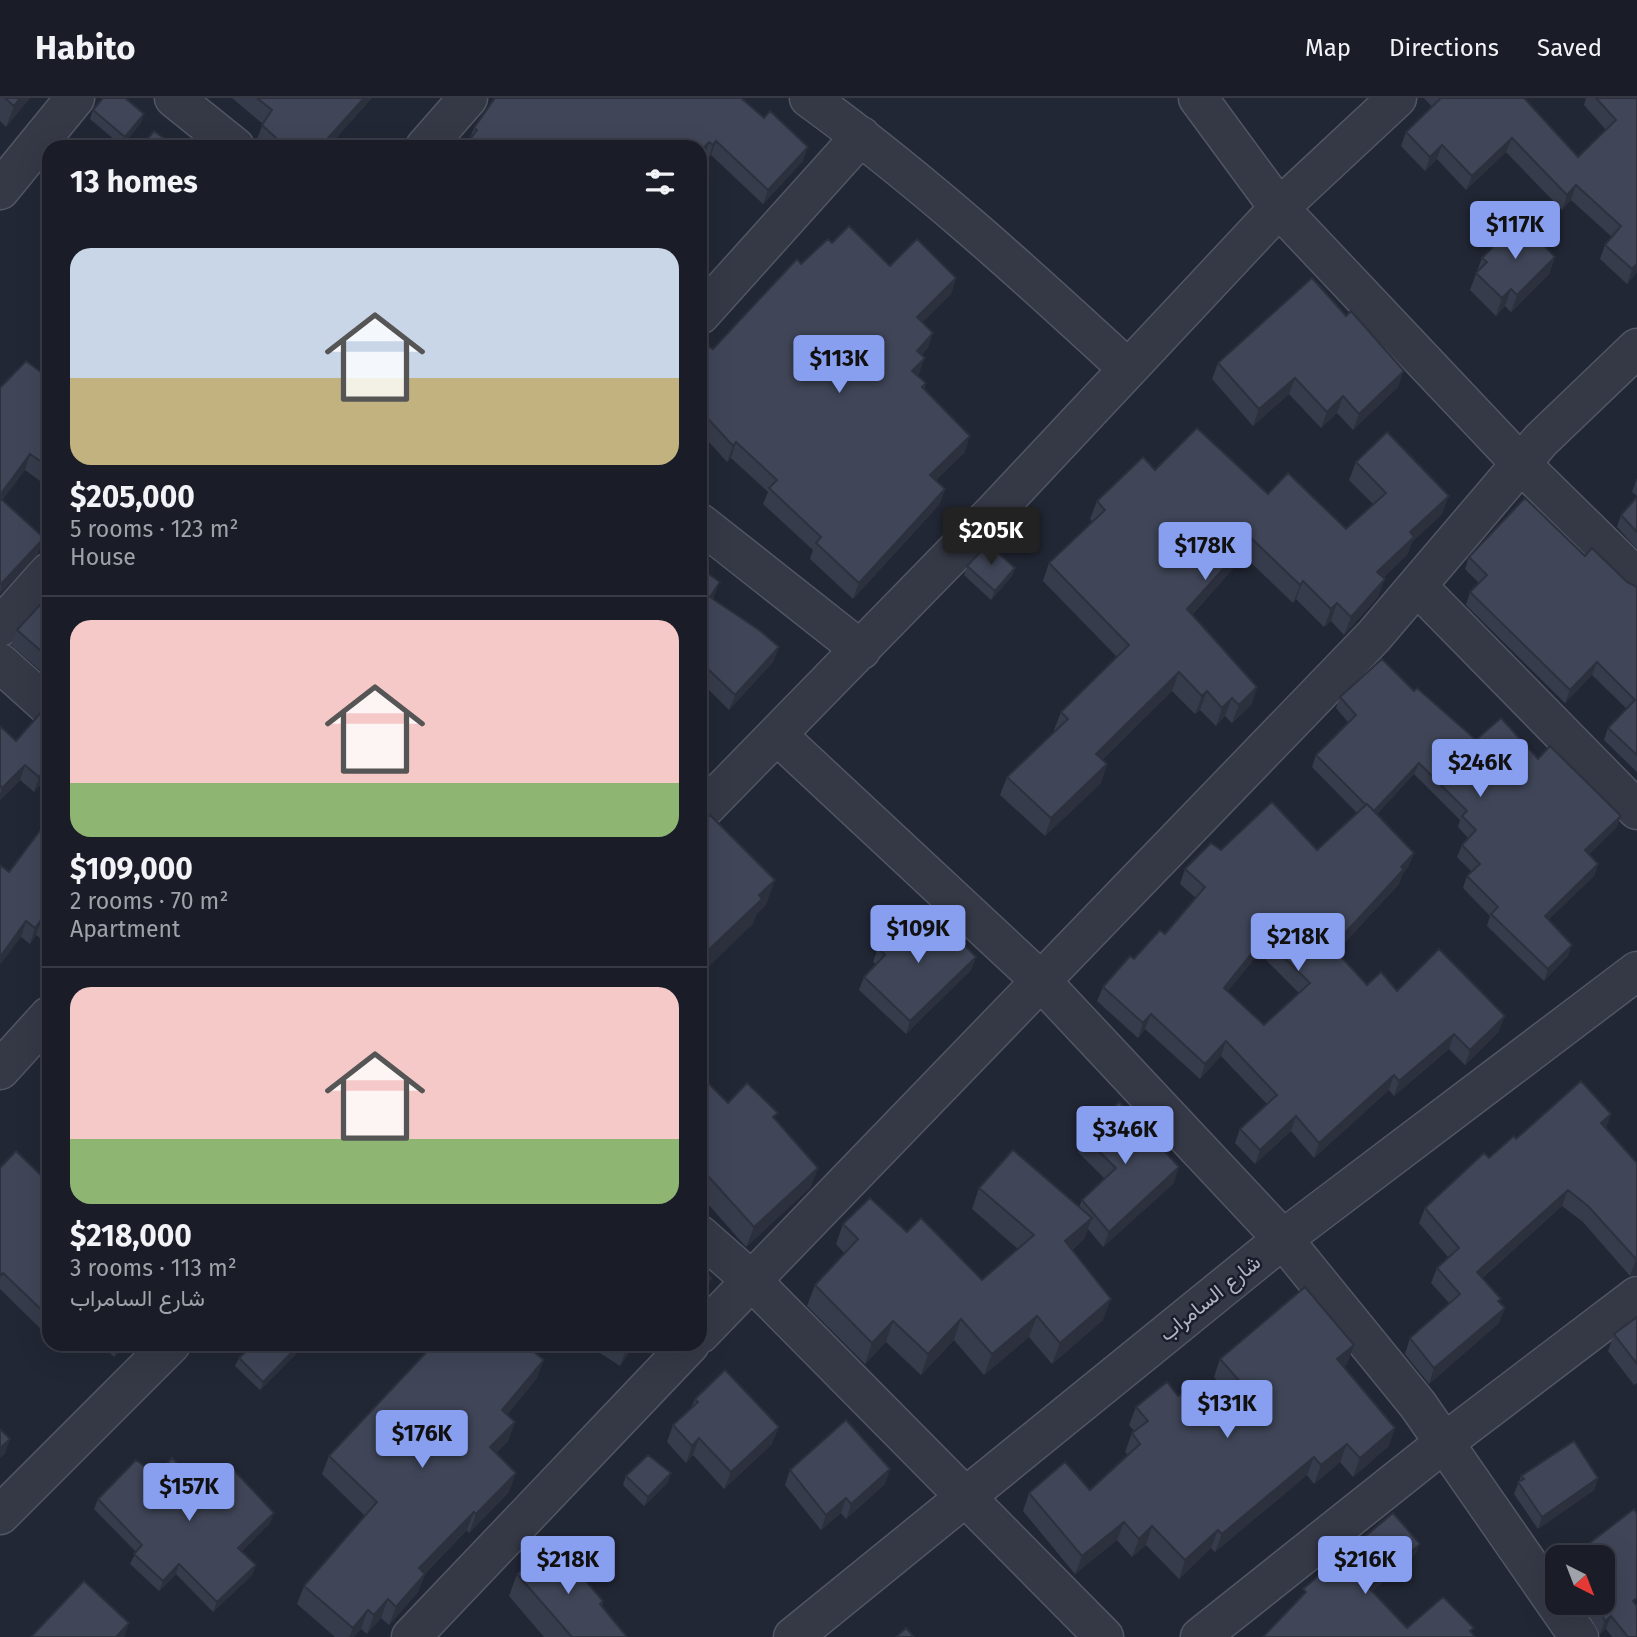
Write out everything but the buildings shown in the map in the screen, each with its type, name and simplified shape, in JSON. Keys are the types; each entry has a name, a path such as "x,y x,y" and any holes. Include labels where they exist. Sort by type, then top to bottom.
{"street":[{"path":"0,190 75,98"},
{"path":"174,98 226,140"},
{"path":"431,140 468,98"},
{"path":"808,98 861,136 1000,250 1127,368"},
{"path":"1198,98 1279,208 1521,464 1637,578"},
{"path":"707,806 862,650 1279,208 1397,98"},
{"path":"707,307 861,136"},
{"path":"707,1327 1374,636 1541,440 1637,348"},
{"path":"707,528 862,650"},
{"path":"0,626 42,580"},
{"path":"1418,587 1637,810"},
{"path":"0,663 42,701"},
{"path":"778,735 1040,981 1283,1239 1445,1442 1579,1637"},
{"name":"شارع السامراب","path":"793,1637 1283,1239 1637,971"},
{"path":"0,1070 42,1024"},
{"path":"707,1242 751,1280 1104,1637"},
{"path":"1200,1637 1445,1442 1637,1296"},
{"path":"0,1515 164,1351"},
{"path":"411,1637 683,1351"}]}
